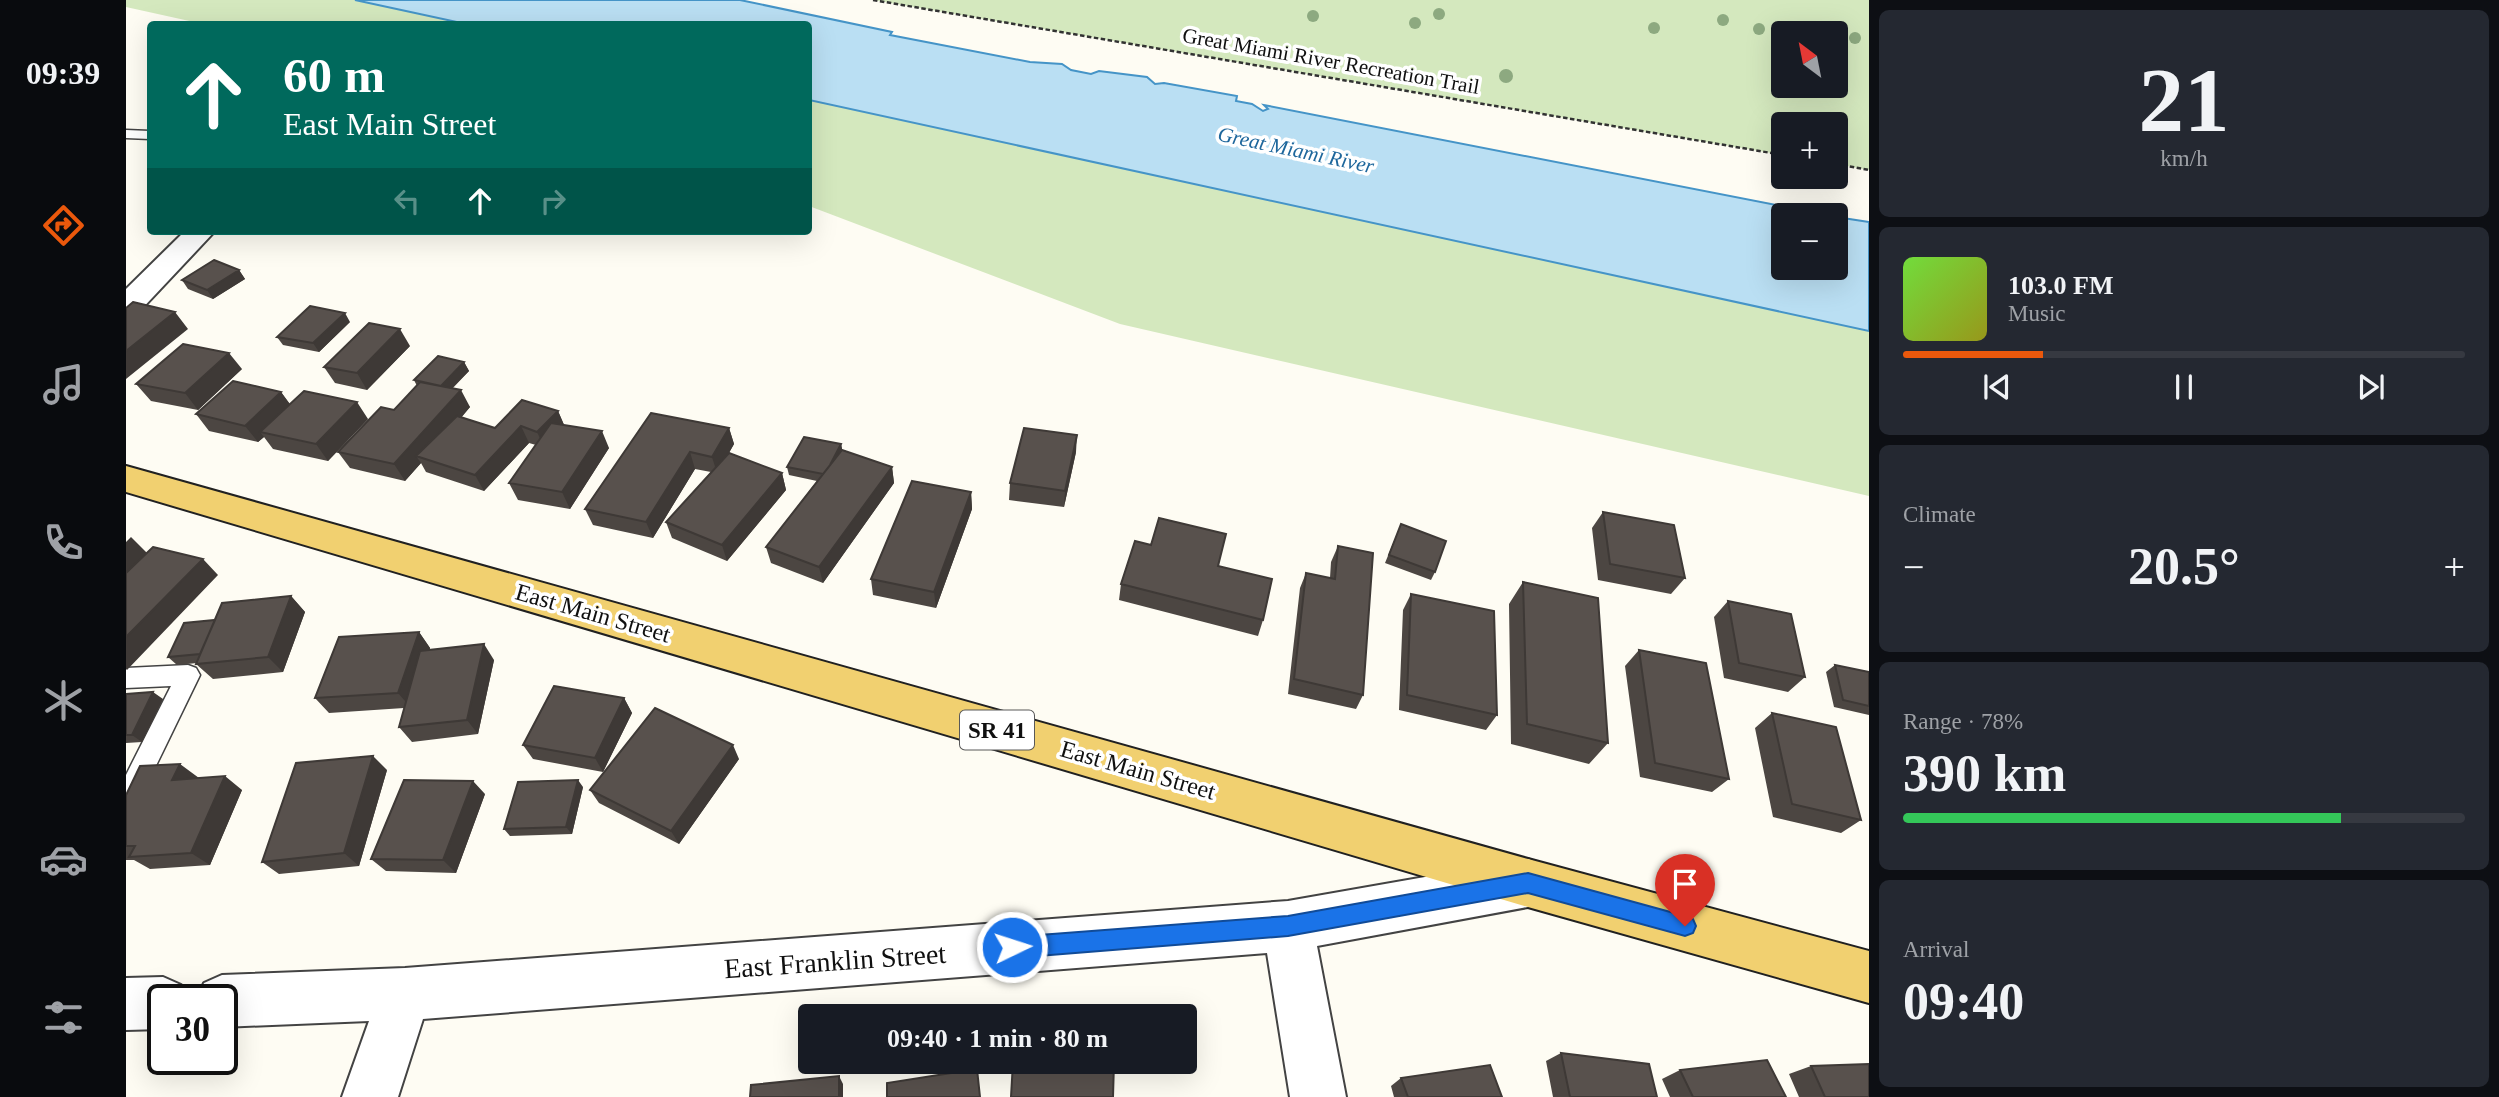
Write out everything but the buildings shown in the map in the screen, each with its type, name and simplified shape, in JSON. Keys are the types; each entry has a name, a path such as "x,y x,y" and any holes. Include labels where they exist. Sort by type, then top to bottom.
{"main road":[{"name":"East Main Street","path":"126,479 1528,883 1869,977"}],"street":[{"path":"126,307 197,235"},
{"name":"East Franklin Street","path":"238,1000 405,994 1288,926 1528,883"},
{"path":"1288,926 1318,1097"},
{"path":"370,1097 405,994"},
{"path":"126,1004 147,1003"}],"lane":[{"path":"126,134 147,135"},
{"path":"126,678 188,675 126,800"}],"path":[{"name":"Great Miami River Recreation Trail","path":"873,0 1771,153"},
{"path":"1848,166 1869,170"}],"green space":[{"path":"126,0 355,0 452,21 189,21 126,7"},
{"path":"873,0 1869,0 1869,170 1848,166 1848,112 1771,112 1771,153"},
{"path":"812,101 1869,331 1869,496 1120,324 812,207"}],"water":[{"name":"Great Miami River","path":"355,0 740,0 892,32 890,35 1030,62 1062,64 1071,70 1091,74 1099,71 1147,77 1155,84 1164,83 1237,96 1236,101 1252,104 1263,111 1268,109 1264,105 1771,204 1771,280 1848,280 1848,219 1869,222 1869,331 812,101 812,21 452,21"}],"route":[{"path":"1012,947 1288,926 1528,883 1685,926"}]}
